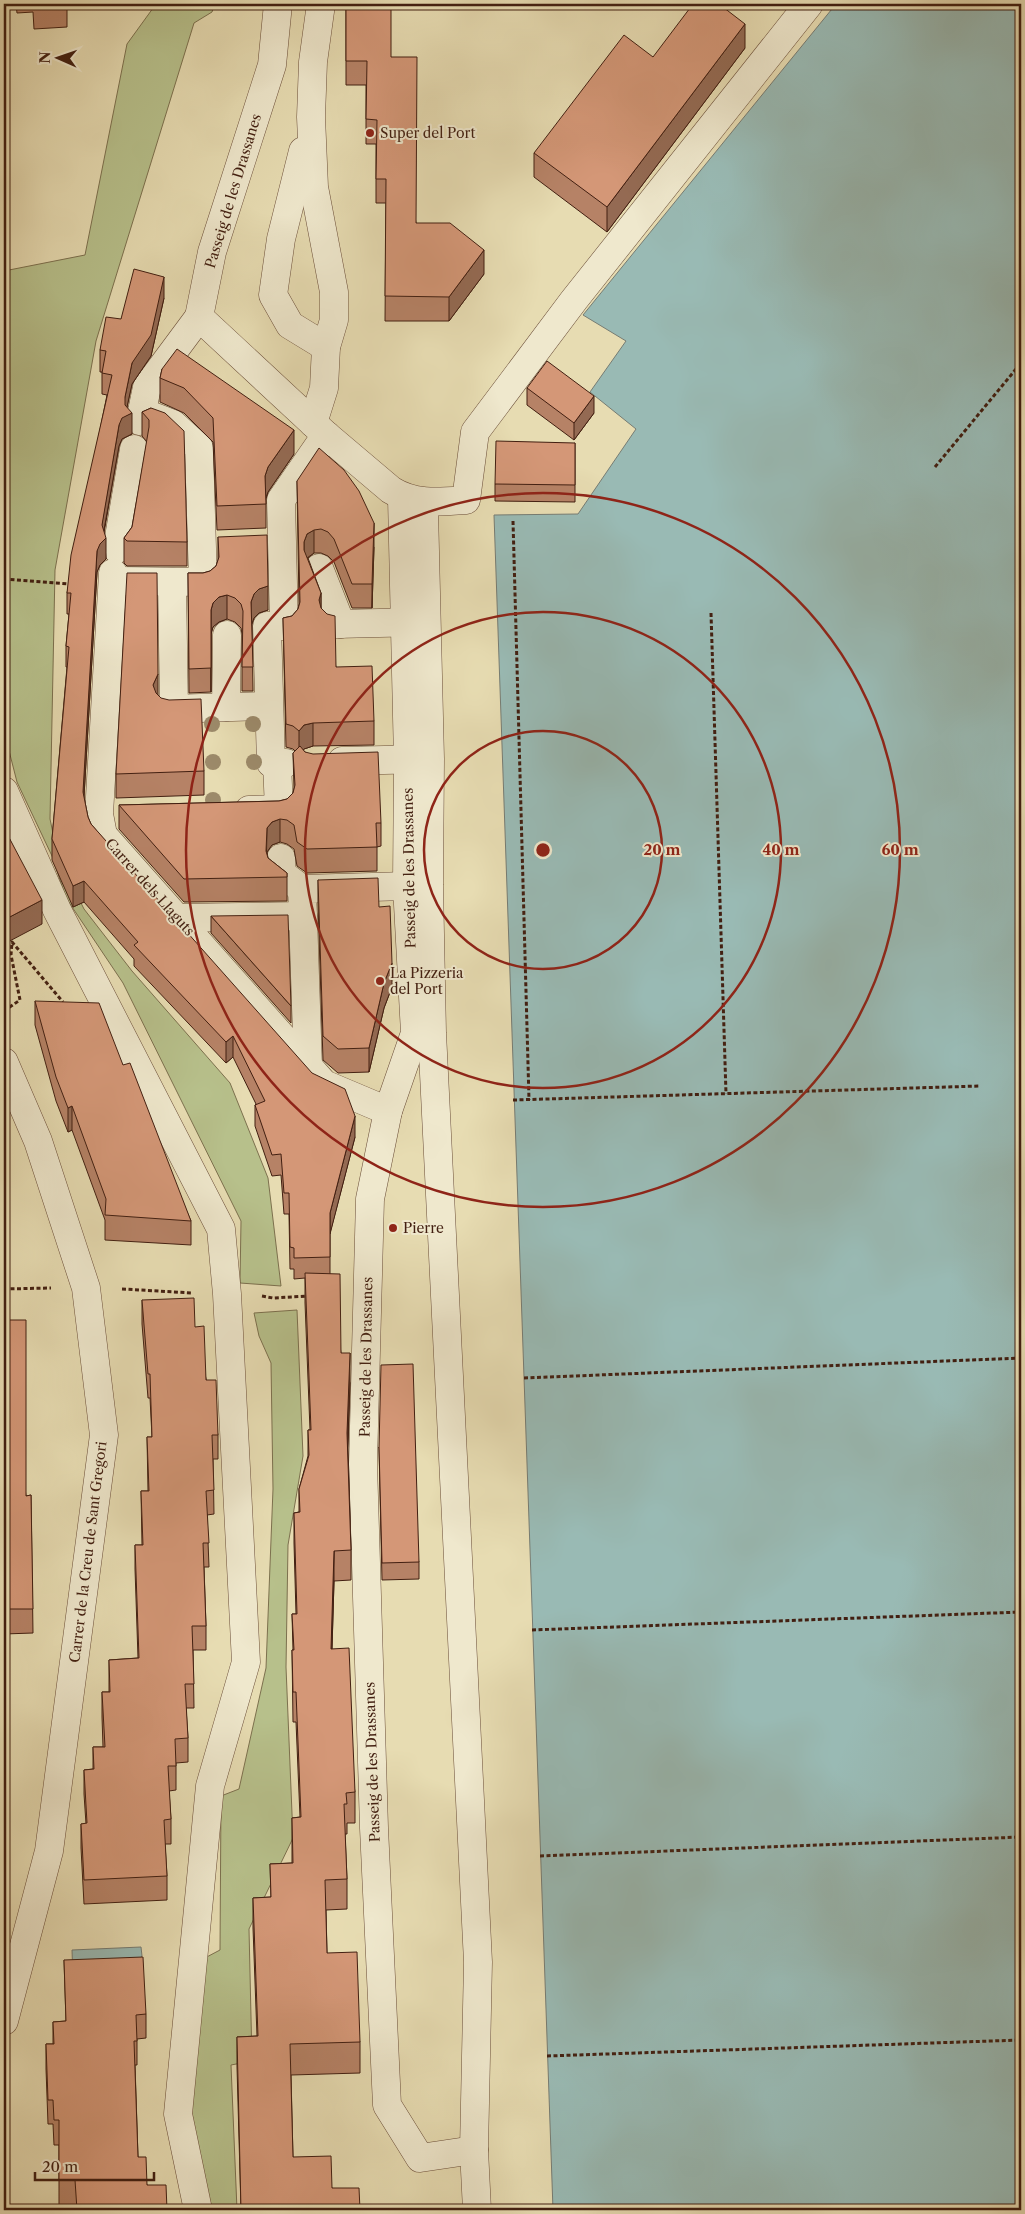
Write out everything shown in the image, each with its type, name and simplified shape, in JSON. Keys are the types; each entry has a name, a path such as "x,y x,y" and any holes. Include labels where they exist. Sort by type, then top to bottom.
{"street":[{"name":"Passeig de les Drassanes","path":"199,317 212,252 272,65 278,4"},
{"path":"321,4 313,62 311,117 314,186 334,292 334,320 326,346 320,429 282,500 275,546 291,626 267,626 271,763 419,759"},
{"path":"114,572 172,582 203,582 215,545 200,448 173,424 141,417 148,387 199,317 320,429 411,500 466,500 475,432 581,292 809,4"},
{"path":"311,117 281,239 274,295 290,325 326,346"},
{"name":"Carrer dels Llaguts","path":"134,450 114,572 117,710 99,814 103,835 324,1084 388,1111"},
{"name":"Passeig de les Drassanes","path":"411,500 424,510 416,622 419,759 429,885 432,1033 478,1962 474,2150 477,2210"},
{"path":"319,568 338,624 416,622"},
{"path":"172,582 171,709 226,707 268,702"},
{"path":"226,707 227,635"},
{"name":"Passeig de les Drassanes","path":"419,759 407,886 415,1033 388,1111 370,1198 363,1464 374,1828 387,2105 420,2158 474,2150"},
{"path":"223,811 278,814 292,763"},
{"path":"4,791 57,910 221,1229 227,1294 246,1662 210,1786 178,2114 198,2210"},
{"path":"99,814 128,813"},
{"path":"281,858 282,874 302,889 407,886"},
{"path":"302,889 308,1066"},
{"path":"178,918 303,916"},
{"name":"Carrer de la Creu de Sant Gregori","path":"4,1062 38,1141 86,1288 104,1436 49,1851 4,2021"}],"path":[{"path":"935,467 1021,363"},
{"path":"513,520 529,1100"},
{"path":"4,578 114,572"},
{"path":"711,613 726,1094"},
{"path":"4,1010 20,1000 11,955 12,942 66,1006 61,989"},
{"path":"514,1100 980,1086"},
{"path":"4,1289 86,1288 274,1298 311,1296"},
{"path":"524,1378 1021,1358"},
{"path":"532,1630 1021,1612"},
{"path":"540,1856 1021,1837"},
{"path":"548,2056 1021,2040"}],"green space":[{"path":"156,4 215,4 212,12 194,23 96,341 55,570 50,819 58,857 84,909 132,971 230,1083 268,1178 281,1286 240,1283 241,1221 123,983 66,898 52,856 17,782 4,731 4,271 85,255 127,44"},
{"path":"297,1310 303,1456 288,1545 286,1667 293,1838 249,1929 252,2061 231,2065 237,2210 209,2210 191,2117 201,1960 220,1950 221,1796 239,1789 266,1668 273,1489 271,1363 259,1336 254,1313"}],"water":[{"path":"836,4 1021,4 1021,2210 553,2210 494,515 578,514 636,429 590,392 626,341 583,315"},
{"path":"141,1947 142,1956 125,1977 73,1979 72,1950"}],"building":[{"path":"346,4 391,4 391,57 417,57 416,223 450,223 484,250 449,297 385,296 386,179 376,179 377,120 366,119 367,61 346,61"},
{"path":"693,4 719,4 745,24 607,207 534,153 624,35 653,57"},
{"path":"134,269 164,277 151,335 132,363 125,405 132,413 122,418 119,425 102,525 106,538 100,544 97,551 83,792 91,824 312,1073 345,1089 355,1116 330,1213 330,1257 294,1258 294,1248 290,1247 289,1193 284,1193 281,1154 272,1155 255,1105 265,1101 233,1036 226,1042 134,945 138,942 84,881 73,886 52,839 69,647 66,646 71,593 67,593 71,555 112,375 102,373 106,351 100,350 106,317 121,319"},
{"path":"177,349 294,430 268,467 265,476 266,504 217,506 213,418 184,388 160,378 162,369"},
{"path":"547,361 594,396 574,423 527,388"},
{"path":"151,408 165,413 184,431 187,542 127,541 124,538 132,527 149,427 149,420 142,412"},
{"path":"496,441 575,443 575,485 495,484"},
{"path":"319,448 344,470 359,491 374,523 372,584 352,584 334,539 328,532 321,529 307,534 304,550 321,593 319,600 321,608 327,614 335,616 336,667 372,666 374,721 313,723 304,725 299,731 293,726 286,724 283,618 292,616 298,609 300,602 297,481"},
{"path":"267,535 268,586 259,589 254,594 251,602 253,667 242,667 243,611 241,604 235,598 227,595 219,597 213,603 211,610 211,668 189,669 188,573 203,573 210,571 216,566 219,557 218,537"},
{"path":"127,573 157,573 158,674 153,685 156,693 161,698 169,700 201,699 204,771 116,774"},
{"path":"300,746 305,752 313,754 378,752 381,823 376,823 377,847 307,849 297,842 294,825 287,820 280,819 272,822 267,828 266,851 268,858 287,873 287,877 184,879 119,805 279,801 287,799 293,793 295,785 293,753"},
{"path":"4,828 42,900 4,920"},
{"path":"378,878 379,907 390,906 392,963 384,983 369,1048 338,1049 323,1036 318,880"},
{"path":"288,915 291,1006 211,916"},
{"path":"35,1001 99,1003 123,1065 130,1063 191,1221 105,1215 106,1199 72,1106 68,1108 56,1077"},
{"path":"305,1273 340,1274 341,1353 350,1353 347,1433 351,1550 334,1551 331,1649 349,1648 355,1792 346,1793 347,1804 344,1804 347,1879 325,1880 327,1953 357,1952 360,2042 290,2044 293,2157 331,2156 332,2188 359,2188 360,2210 241,2210 237,2037 258,2036 253,1898 271,1897 270,1864 293,1863 292,1818 301,1817 296,1692 293,1692 292,1650 294,1650 292,1614 297,1614 294,1513 300,1512 299,1489 309,1455 308,1430 311,1430"},
{"path":"194,1298 195,1327 204,1326 206,1380 216,1380 218,1435 212,1435 214,1490 206,1491 209,1543 203,1543 206,1626 192,1626 194,1684 185,1684 188,1738 175,1739 176,1766 168,1766 171,1819 164,1820 167,1876 84,1880 81,1824 87,1823 84,1770 94,1769 93,1747 105,1747 102,1692 110,1692 109,1660 139,1658 135,1545 143,1545 141,1491 149,1491 147,1437 152,1437 150,1374 148,1374 142,1300"},
{"path":"4,1320 26,1320 26,1496 31,1495 33,1609 4,1609"},
{"path":"413,1364 419,1562 382,1563 379,1447 381,1365"},
{"path":"143,1957 146,2014 136,2015 137,2041 134,2041 138,2157 146,2157 147,2185 166,2185 167,2210 77,2210 75,2180 59,2180 59,2120 54,2120 53,2100 48,2100 46,2044 54,2044 53,2022 66,2021 64,1960"}],"place":[{"name":"Super del Port","path":"370,133"},
{"name":"La Pizzeria del Port","path":"380,981"},
{"name":"Pierre","path":"393,1228"}]}
